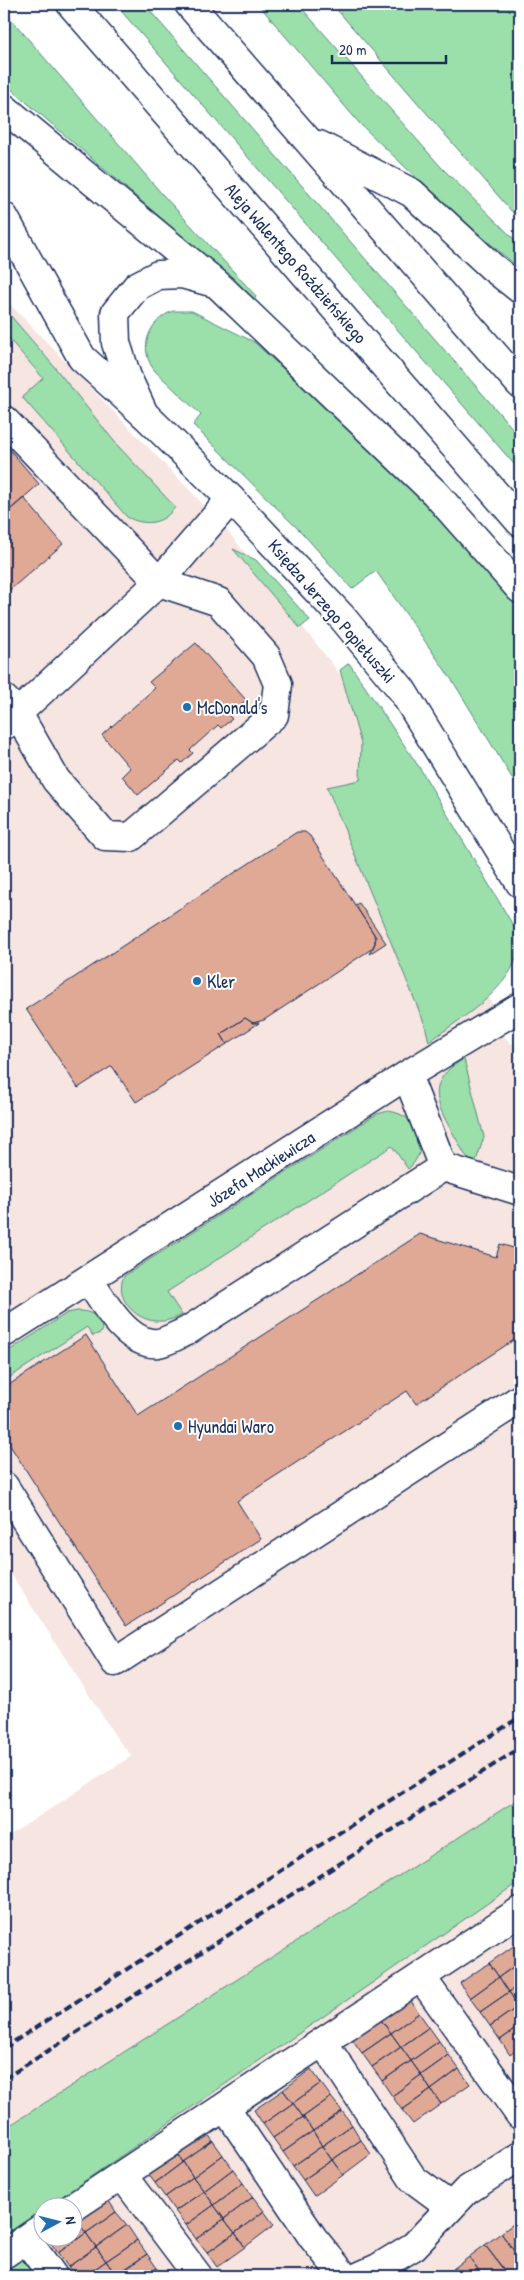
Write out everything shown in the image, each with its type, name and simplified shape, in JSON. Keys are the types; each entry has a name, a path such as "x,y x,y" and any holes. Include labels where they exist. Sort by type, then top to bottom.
{"main road":[{"name":"Aleja Walentego Roździeńskiego","path":"71,4 520,522"},
{"path":"189,4 520,384"},
{"path":"4,108 217,284 435,492 520,589"},
{"path":"306,139 412,193 492,267 520,289"},
{"path":"4,217 82,358 144,414"},
{"path":"144,414 127,377 116,343 115,313 136,286 158,275 182,274 217,284"},
{"name":"Księdza Jerzego Popiełuszki","path":"144,414 231,499 342,616 402,690 520,883"},
{"path":"4,420 160,582 219,602 266,656 278,684 274,714 131,837 105,836 56,780 8,712 160,582 231,499"},
{"name":"Józefa Mackiewicza","path":"4,1333 407,1075 520,1007"},
{"path":"407,1075 443,1167"},
{"path":"89,1280 110,1311 135,1338 158,1343 187,1331 443,1167 520,1191"},
{"path":"4,1486 115,1662 520,1399"},
{"path":"82,2201 520,1912"},
{"path":"421,1977 520,2115"},
{"path":"323,2042 413,2179 451,2207"},
{"path":"225,2107 313,2238 358,2276 378,2268 414,2246 466,2191 520,2156"},
{"path":"122,2175 198,2276"},
{"path":"4,2254 32,2234"},
{"path":"41,2248 53,2276"}],"shaded area":[{"path":"4,298 223,525 383,729 506,1039 520,1050 520,2276 34,2276 10,2243 4,2247 4,1839 132,1756 118,1740 4,1563"}],"green space":[{"path":"115,4 144,4 520,437 520,471"},
{"path":"258,4 298,4 441,167 520,245 520,269 445,205 360,124"},
{"path":"332,4 520,4 520,221"},
{"path":"4,11 162,194 256,296 255,299 4,83"},
{"path":"4,308 118,446 175,507 165,517 146,523 127,517 22,397 43,378 4,333"},
{"path":"173,311 192,311 254,342 419,493 465,540 520,607 520,791 454,683 376,571 352,589 304,535 193,425 201,415 155,371 147,354 146,345 152,328 165,315"},
{"path":"233,549 256,560 310,620 300,628"},
{"path":"349,663 421,770 520,937 518,954 511,970 500,985 488,998 429,1042 425,1025 327,787 360,780 361,744 340,670"},
{"path":"464,1059 484,1137 476,1161 470,1161 464,1153 438,1102 437,1091 441,1080 449,1069"},
{"path":"388,1111 408,1119 415,1126 419,1134 421,1142 420,1152 408,1169 392,1146 167,1292 182,1315 169,1320 155,1321 140,1316 128,1306 122,1292 124,1276 377,1114"},
{"path":"77,1311 90,1313 98,1318 101,1321 102,1332 93,1336 87,1327 4,1381 4,1354 67,1313"},
{"path":"520,1798 520,1881 60,2198 32,2198 32,2218 6,2236 34,2276 4,2276 4,2129"}],"building":[{"path":"4,443 39,484 4,515"},
{"path":"24,498 63,544 4,595 4,515"},
{"path":"196,643 246,700 229,716 232,719 221,728 218,725 190,750 193,753 182,763 179,760 138,795 122,776 130,768 102,735 155,688 149,682"},
{"name":"Kler","path":"297,832 305,832 310,836 374,934 375,943 373,948 264,1020 253,1023 245,1018 221,1034 227,1044 136,1102 112,1066 78,1088 26,1009"},
{"path":"359,903 386,943 369,954 376,937 355,905"},
{"path":"245,1018 253,1023 259,1023 227,1044 221,1034"},
{"name":"Hyundai Waro","path":"420,1234 496,1257 500,1244 520,1250 520,1336 416,1404 407,1391 237,1501 261,1539 126,1626 4,1436 4,1388 86,1335 138,1416"},
{"path":"518,1943 520,1946 520,1962 499,1977 489,1963"},
{"path":"520,1962 520,1984 509,1992 499,1977"},
{"path":"489,1963 499,1977 470,1998 460,1983"},
{"path":"499,1977 509,1992 480,2012 470,1998"},
{"path":"520,1984 520,2005 519,2006 509,1992"},
{"path":"509,1992 519,2006 490,2026 480,2012"},
{"path":"409,1998 419,2013 391,2033 380,2019"},
{"path":"519,2006 520,2026 500,2040 490,2026"},
{"path":"419,2013 429,2027 401,2047 391,2033"},
{"path":"380,2019 391,2033 362,2053 352,2039"},
{"path":"520,2026 520,2047 510,2055 500,2040"},
{"path":"429,2027 439,2041 411,2061 401,2047"},
{"path":"391,2033 401,2047 372,2067 362,2053"},
{"path":"439,2041 449,2055 421,2075 411,2061"},
{"path":"401,2047 411,2061 382,2081 372,2067"},
{"path":"449,2055 459,2069 431,2090 421,2075"},
{"path":"411,2061 421,2075 392,2096 382,2081"},
{"path":"311,2069 321,2083 293,2103 283,2090"},
{"path":"459,2069 470,2084 441,2104 431,2090"},
{"path":"421,2075 431,2090 402,2110 392,2096"},
{"path":"321,2083 331,2097 303,2117 293,2103"},
{"path":"283,2090 293,2103 263,2124 254,2110"},
{"path":"431,2090 441,2104 413,2124 402,2110"},
{"path":"331,2097 342,2111 313,2131 303,2117"},
{"path":"293,2103 303,2117 273,2138 263,2124"},
{"path":"342,2111 352,2125 322,2146 313,2131"},
{"path":"303,2117 313,2131 283,2152 273,2138"},
{"path":"352,2125 361,2140 332,2160 322,2146"},
{"path":"203,2128 213,2141 183,2162 174,2149"},
{"path":"313,2131 322,2146 293,2166 283,2152"},
{"path":"361,2140 371,2154 343,2175 332,2160"},
{"path":"213,2141 223,2155 193,2177 183,2162"},
{"path":"322,2146 332,2160 303,2180 293,2166"},
{"path":"174,2149 183,2162 155,2183 145,2170"},
{"path":"223,2155 233,2169 204,2191 193,2177"},
{"path":"332,2160 343,2175 314,2196 303,2180"},
{"path":"183,2162 193,2177 165,2197 155,2183"},
{"path":"233,2169 243,2183 214,2205 204,2191"},
{"path":"193,2177 204,2191 175,2211 165,2197"},
{"path":"243,2183 253,2197 224,2219 214,2205"},
{"path":"204,2191 214,2205 186,2225 175,2211"},
{"path":"253,2197 264,2211 235,2233 224,2219"},
{"path":"107,2198 116,2212 86,2233 82,2227 82,2215"},
{"path":"214,2205 224,2219 196,2239 186,2225"},
{"path":"264,2211 274,2225 245,2247 235,2233"},
{"path":"116,2212 127,2225 96,2247 86,2233"},
{"path":"224,2219 235,2233 207,2253 196,2239"},
{"path":"516,2222 520,2228 520,2259 501,2233"},
{"path":"127,2225 137,2240 106,2261 96,2247"},
{"path":"82,2227 86,2233 82,2236"},
{"path":"86,2233 96,2247 68,2267 58,2253 65,2248 82,2248 82,2236"},
{"path":"235,2233 245,2247 217,2267 207,2253"},
{"path":"501,2233 520,2259 520,2268 509,2276 485,2245"},
{"path":"137,2240 147,2254 116,2275 106,2261"},
{"path":"485,2245 508,2276 483,2276 469,2257"},
{"path":"96,2247 106,2261 85,2276 75,2276 68,2267"},
{"path":"54,2248 65,2248 58,2253"},
{"path":"147,2254 157,2268 145,2276 117,2276"},
{"path":"469,2257 483,2276 459,2276 453,2269"},
{"path":"106,2261 116,2275 85,2276"},
{"path":"157,2268 163,2276 145,2276"}],"railway":[{"path":"4,2048 520,1717"},
{"path":"4,2079 520,1748"}],"place":[{"name":"McDonald's","path":"187,707"},
{"name":"Kler","path":"197,981"},
{"name":"Hyundai Waro","path":"178,1426"}]}
